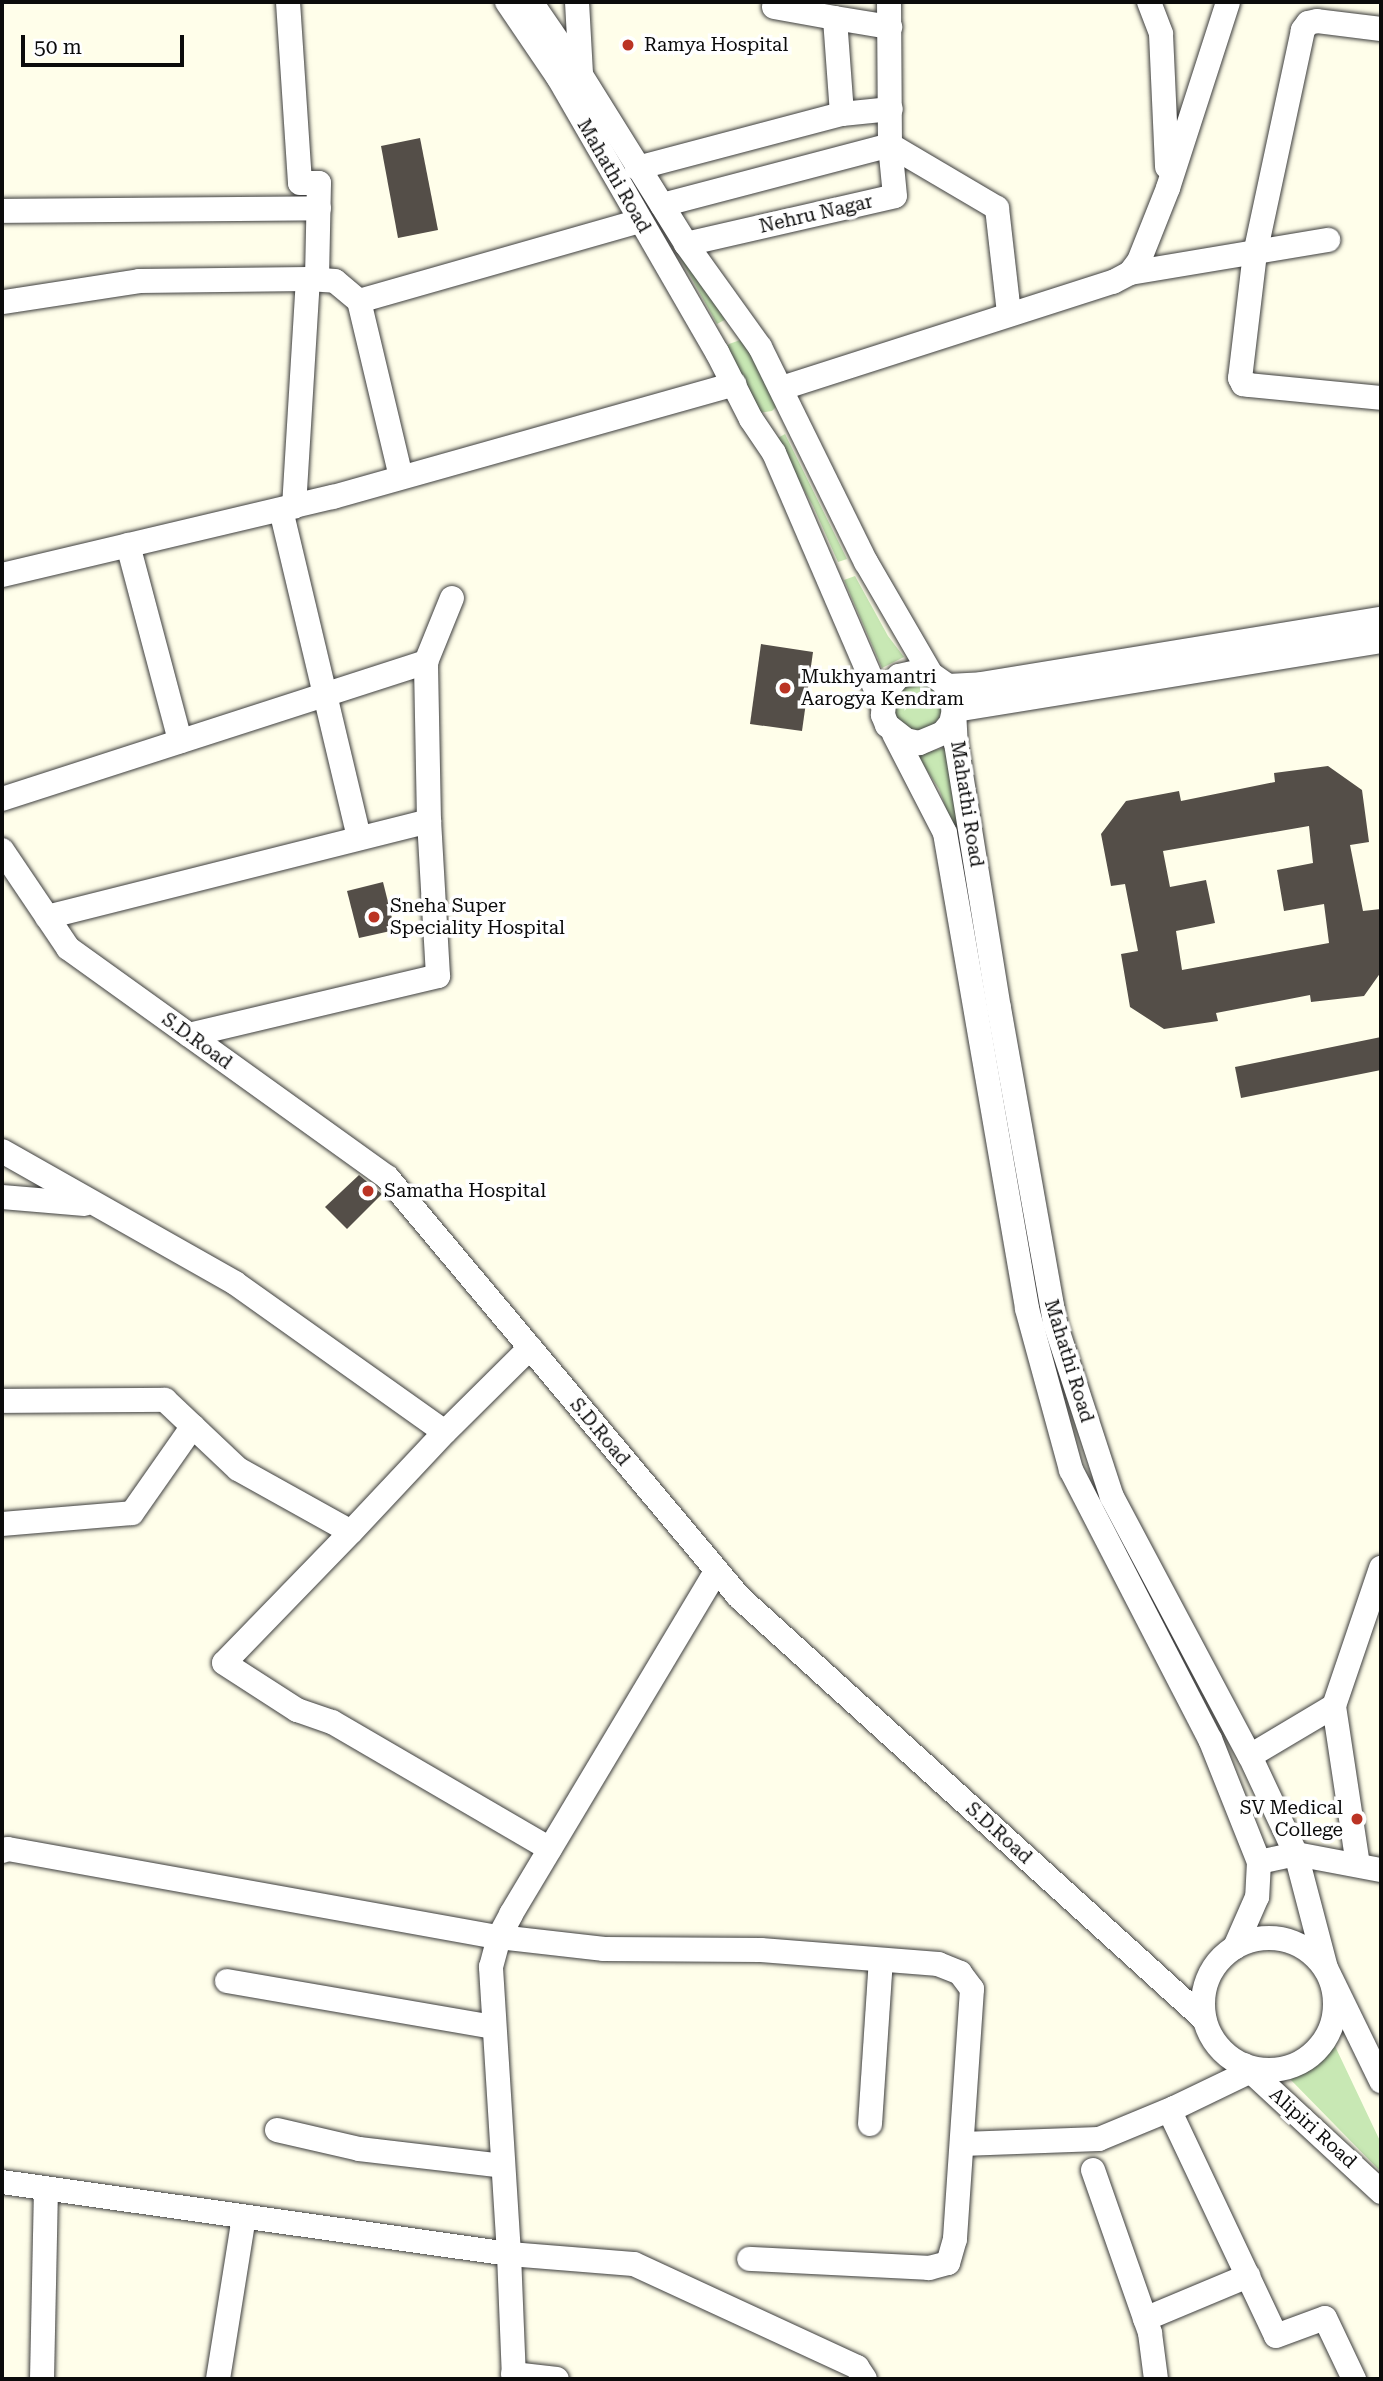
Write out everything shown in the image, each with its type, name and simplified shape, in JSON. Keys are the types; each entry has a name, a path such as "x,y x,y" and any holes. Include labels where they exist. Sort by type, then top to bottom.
{"street":[{"path":"288,2 300,184 319,183 313,279 288,508 325,694 359,838"},
{"name":"Mahathi Road","path":"507,2 558,77 716,352 751,419 774,453 830,578 882,704 887,725 945,833 1027,1309 1072,1470 1210,1739 1259,1862 1257,1896 1235,1947"},
{"name":"Mahathi Road","path":"531,2 581,75 686,244 753,337 786,397 866,562 945,690 1051,1303 1112,1497 1250,1756 1296,1854 1326,1968"},
{"path":"577,2 581,75"},
{"path":"889,2 891,127"},
{"path":"1149,2 1161,34 1168,188"},
{"path":"1130,273 1139,261 1168,188 1228,2"},
{"path":"774,7 890,27"},
{"path":"835,19 842,114"},
{"path":"1381,29 1317,21 1308,23 1303,30 1255,253 1240,378 1243,384 1381,398"},
{"path":"637,168 842,114 891,127 997,208 1009,314"},
{"path":"662,205 891,127"},
{"name":"Nehru Nagar","path":"686,244 895,196 891,127"},
{"path":"2,211 319,208"},
{"path":"359,301 640,221"},
{"path":"751,419 786,397 1009,314 1113,282 1130,273 1328,240"},
{"path":"4,302 139,281 313,279 335,282 359,301 401,477"},
{"path":"716,352 753,337"},
{"path":"2,575 288,508 734,384"},
{"path":"128,545 180,741"},
{"path":"830,578 866,562"},
{"path":"189,1035 438,976 429,821 426,662 452,598"},
{"path":"945,690 1381,618"},
{"path":"882,704 885,693 899,676 921,671 945,690 1381,641"},
{"path":"2,799 426,662"},
{"name":"Mahathi Road","path":"894,734 919,743 932,740 951,723 945,690"},
{"path":"47,917 429,821"},
{"name":"S.D.Road","path":"2,850 68,948 387,1177 739,1597 1204,2019"},
{"path":"2,1151 90,1204 235,1283 445,1432"},
{"path":"2,1197 90,1204"},
{"path":"1027,1309 1051,1303"},
{"path":"530,1348 445,1432 224,1663 297,1710 332,1722 550,1849"},
{"path":"2,1401 165,1399 239,1469 351,1532"},
{"path":"2,1524 132,1513 193,1426"},
{"path":"1259,1862 1296,1854 1370,1867 1334,1706 1381,1568"},
{"path":"557,2379 513,2376 509,2254 491,1967 499,1937 716,1571"},
{"path":"1250,1756 1334,1706"},
{"path":"2,1851 8,1849 499,1937 604,1950 761,1950 938,1965 960,1973 972,1989 956,2239 948,2263 929,2268 749,2259"},
{"path":"1326,1968 1334,1989 1336,2009 1331,2029 1320,2047 1304,2060 1285,2068 1247,2068 1219,2046 1204,2019 1203,1998 1208,1978 1219,1960 1235,1947 1254,1939 1275,1938 1295,1942 1313,1954 1326,1968 1381,2081"},
{"path":"870,2124 881,1960"},
{"path":"227,1980 493,2026"},
{"path":"962,2144 1099,2139 1174,2108 1247,2068"},
{"name":"Alipiri Road","path":"1247,2068 1381,2192"},
{"path":"1174,2108 1172,2116 1276,2336 1325,2318 1354,2379"},
{"path":"277,2130 359,2149 503,2166"},
{"path":"1093,2170 1145,2319 1156,2379"},
{"path":"2,2182 509,2254 634,2264 857,2367 865,2379"},
{"path":"42,2379 46,2189"},
{"path":"218,2379 244,2217"},
{"path":"1145,2319 1248,2276"}],"green space":[{"path":"648,200 728,318 717,324"},
{"path":"743,339 777,406 772,411 758,413 725,350 729,344"},
{"path":"785,434 847,559 838,562 813,506 776,439"},
{"path":"855,576 888,636 904,657 882,668 844,580"},
{"path":"918,682 935,689 942,706 935,723 918,730 901,723 894,706 901,689"},
{"path":"947,747 963,835 956,835 939,789 917,755"},
{"path":"1334,2044 1381,2143 1381,2172 1289,2078 1316,2062"}],"building":[{"path":"420,138 438,230 398,238 381,146"},
{"path":"761,644 813,652 802,731 750,724"},
{"path":"1328,766 1362,790 1369,842 1350,845 1363,911 1381,909 1381,972 1364,996 1311,1002 1310,995 1216,1013 1218,1021 1164,1029 1130,1007 1121,954 1138,951 1125,884 1111,886 1101,834 1126,801 1179,791 1181,801 1275,782 1274,773","holes":["1309,826 1313,863 1277,870 1284,911 1324,904 1329,943 1182,970 1176,931 1215,923 1206,880 1170,887 1163,851"]},
{"path":"383,882 395,930 359,938 347,891"},
{"path":"1381,1037 1381,1070 1241,1098 1235,1067"},
{"path":"359,1175 382,1194 347,1229 325,1207"}],"place":[{"name":"Ramya Hospital","path":"628,45"},
{"name":"Mukhyamantri Aarogya Kendram","path":"785,688"},
{"name":"Sneha Super Speciality Hospital","path":"374,917"},
{"name":"Samatha Hospital","path":"368,1191"},
{"name":"SV Medical College","path":"1357,1819"}]}
